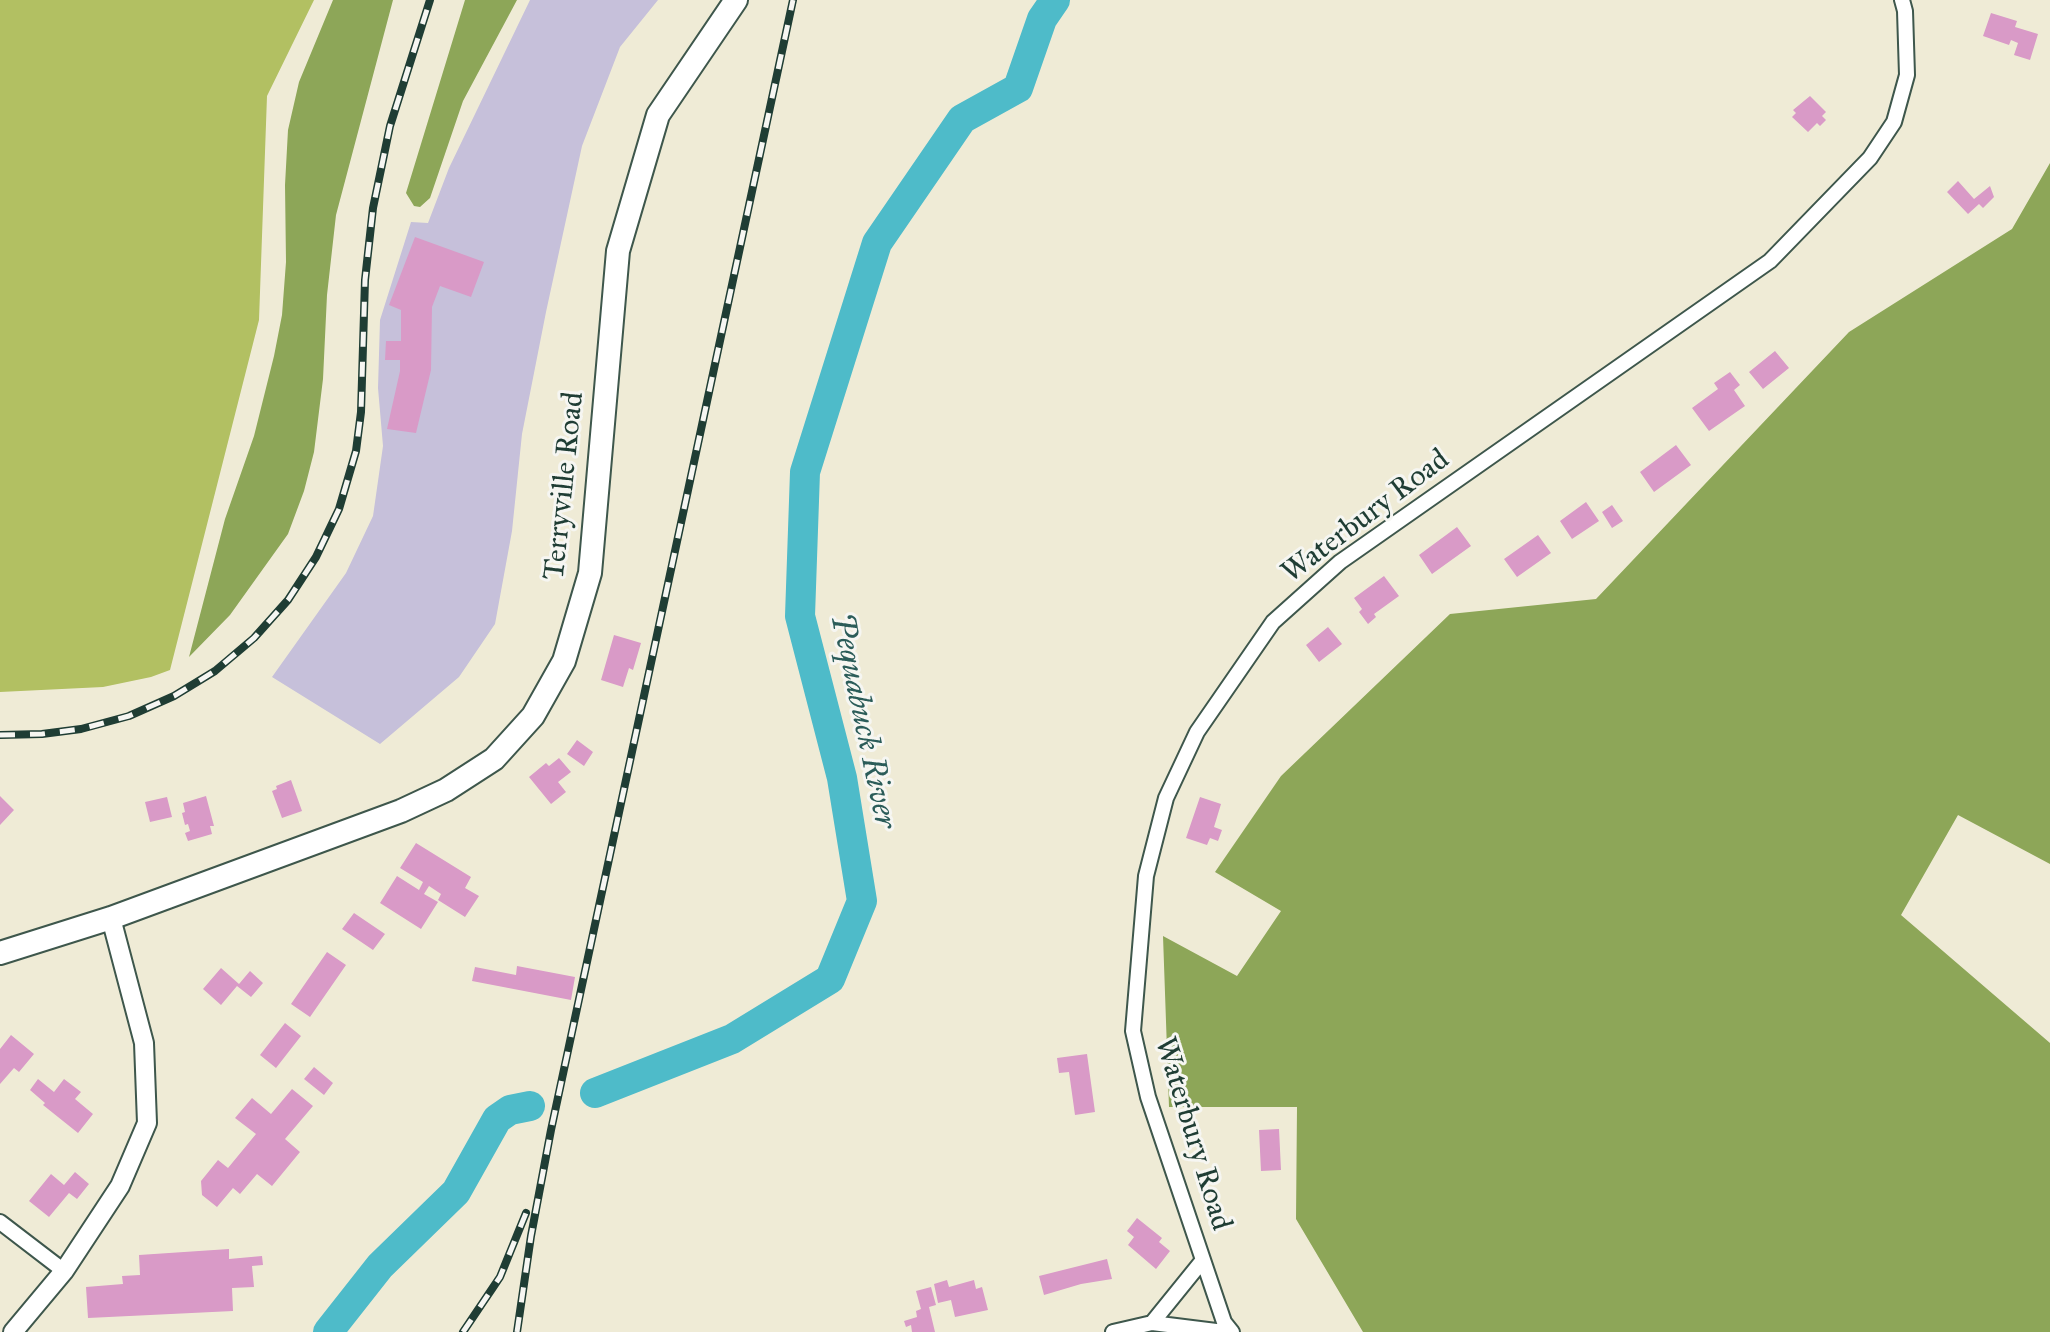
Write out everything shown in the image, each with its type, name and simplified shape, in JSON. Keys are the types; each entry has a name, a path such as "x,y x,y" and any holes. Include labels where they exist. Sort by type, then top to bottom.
{"highway":[{"name":"Terryville Road","path":"0,953 111,918 401,811 446,790 494,759 533,716 564,661 590,573 618,251 658,115 736,0"}],"main road":[{"path":"13,1332 64,1271 120,1186 147,1123 144,1043 111,918"}],"street":[{"name":"Waterbury Road","path":"1227,1329 1148,1097 1133,1031 1146,876 1166,798 1197,732 1273,622 1340,562 1770,261 1870,158 1894,122 1907,75 1902,0"},
{"path":"0,1222 64,1271"},
{"path":"1152,1323 1203,1260"},
{"path":"1113,1332 1152,1323 1227,1329"}],"shaded area":[{"path":"530,0 658,0 620,47 582,146 522,434 512,531 495,624 459,677 380,744 272,677 346,573 373,516 383,446 378,388 380,320 411,222 428,223 449,168"}],"green space":[{"path":"0,0 314,0 267,96 259,320 170,670 103,687 0,692"},
{"path":"333,0 393,0 336,215 314,452 288,534 230,615 189,657 225,519 254,436 274,356 282,315 286,262 288,130 299,82"},
{"path":"465,0 517,0 463,101 430,198 420,207 414,206 406,193"},
{"path":"2050,163 2050,864 1958,815 1901,915 2050,1043 2050,1332 1363,1332 1296,1219 1297,1107 1169,1107 1163,936 1237,976 1281,911 1215,872 1281,776 1450,614 1596,599 1849,332 2012,229"}],"building":[{"path":"1991,13 2017,21 2015,27 2038,34 2030,60 2014,55 2018,43 2011,40 2009,45 1983,36"},
{"path":"1810,96 1826,112 1822,116 1826,120 1820,126 1817,123 1808,132 1792,117 1796,113 1793,110"},
{"path":"1958,181 1974,199 1990,186 1994,197 1983,208 1979,204 1968,214 1947,192"},
{"path":"415,237 484,262 471,297 440,286 432,307 431,370 416,433 387,429 400,360 385,360 386,341 401,341 401,310 389,305"},
{"path":"1775,351 1789,368 1763,389 1749,372"},
{"path":"1730,372 1740,385 1734,390 1745,406 1709,431 1692,408 1718,389 1714,383"},
{"path":"1676,445 1691,465 1654,492 1640,472"},
{"path":"1586,502 1599,521 1572,539 1560,521"},
{"path":"1612,505 1623,521 1612,528 1602,512"},
{"path":"1457,527 1471,546 1432,574 1419,555"},
{"path":"1538,535 1551,553 1517,577 1504,559"},
{"path":"1384,576 1399,596 1374,614 1376,617 1368,624 1354,598"},
{"path":"1328,627 1342,644 1319,662 1306,645"},
{"path":"614,635 641,643 633,670 629,668 623,687 601,680"},
{"path":"577,740 593,752 584,766 567,754"},
{"path":"559,758 571,772 558,782 566,792 551,804 529,777 546,763 549,766"},
{"path":"291,780 302,811 282,818 272,791"},
{"path":"0,796 14,810 0,825"},
{"path":"206,796 214,826 210,826 212,834 188,841 185,833 190,831 182,813 185,812 183,803"},
{"path":"167,797 172,817 150,822 145,802"},
{"path":"1200,797 1221,804 1214,827 1222,830 1218,841 1210,838 1207,845 1186,838"},
{"path":"416,843 471,877 465,888 479,896 465,917 438,900 441,894 429,886 424,894 438,902 421,929 380,903 397,876 419,890 423,882 400,868"},
{"path":"354,913 385,934 373,950 342,929"},
{"path":"327,952 346,965 310,1017 291,1004"},
{"path":"517,966 575,977 571,1000 472,981 475,967 516,975"},
{"path":"221,968 239,984 250,971 263,983 251,997 237,986 221,1005 203,989"},
{"path":"285,1023 301,1036 276,1068 260,1055"},
{"path":"11,1035 34,1054 19,1072 14,1068 0,1084 0,1049"},
{"path":"1087,1054 1095,1112 1075,1115 1069,1072 1059,1073 1057,1058"},
{"path":"314,1067 333,1083 324,1095 304,1079"},
{"path":"38,1079 54,1092 64,1079 81,1092 75,1099 93,1114 78,1133 43,1105 45,1103 30,1090"},
{"path":"292,1089 313,1106 285,1139 300,1152 272,1186 257,1174 240,1194 233,1188 217,1207 202,1195 201,1181 218,1160 228,1168 256,1134 235,1118 252,1098 271,1114"},
{"path":"1279,1129 1281,1170 1261,1171 1259,1130"},
{"path":"75,1172 89,1184 77,1199 69,1193 49,1217 29,1201 51,1174 64,1185"},
{"path":"1137,1218 1162,1238 1159,1242 1170,1251 1156,1269 1128,1245 1134,1237 1127,1231"},
{"path":"229,1249 229,1259 262,1256 263,1265 252,1266 254,1287 232,1288 233,1311 88,1318 86,1287 123,1284 122,1276 140,1275 139,1255"},
{"path":"1107,1259 1112,1279 1044,1295 1039,1276"},
{"path":"947,1280 949,1287 974,1280 976,1289 982,1287 988,1310 955,1317 951,1300 938,1303 934,1284"},
{"path":"931,1287 936,1305 929,1307 935,1332 912,1332 911,1325 906,1327 904,1321 917,1317 916,1311 921,1309 916,1291"}],"waterway":[{"name":"Pequabuck River","path":"595,1093 732,1039 830,979 862,901 842,778 800,616 805,472 877,243 962,119 1018,88 1042,19 1055,0"},
{"name":"Pequabuck River","path":"328,1332 380,1266 456,1192 497,1119 510,1110 530,1106"}],"railway":[{"path":"0,735 81,729 129,716 174,696 215,671 254,638 288,600 316,557 339,509 356,451 361,412 365,280 373,208 390,126 430,0"},
{"path":"517,1332 551,1130 793,0"},
{"path":"463,1332 500,1277 526,1213"}]}
